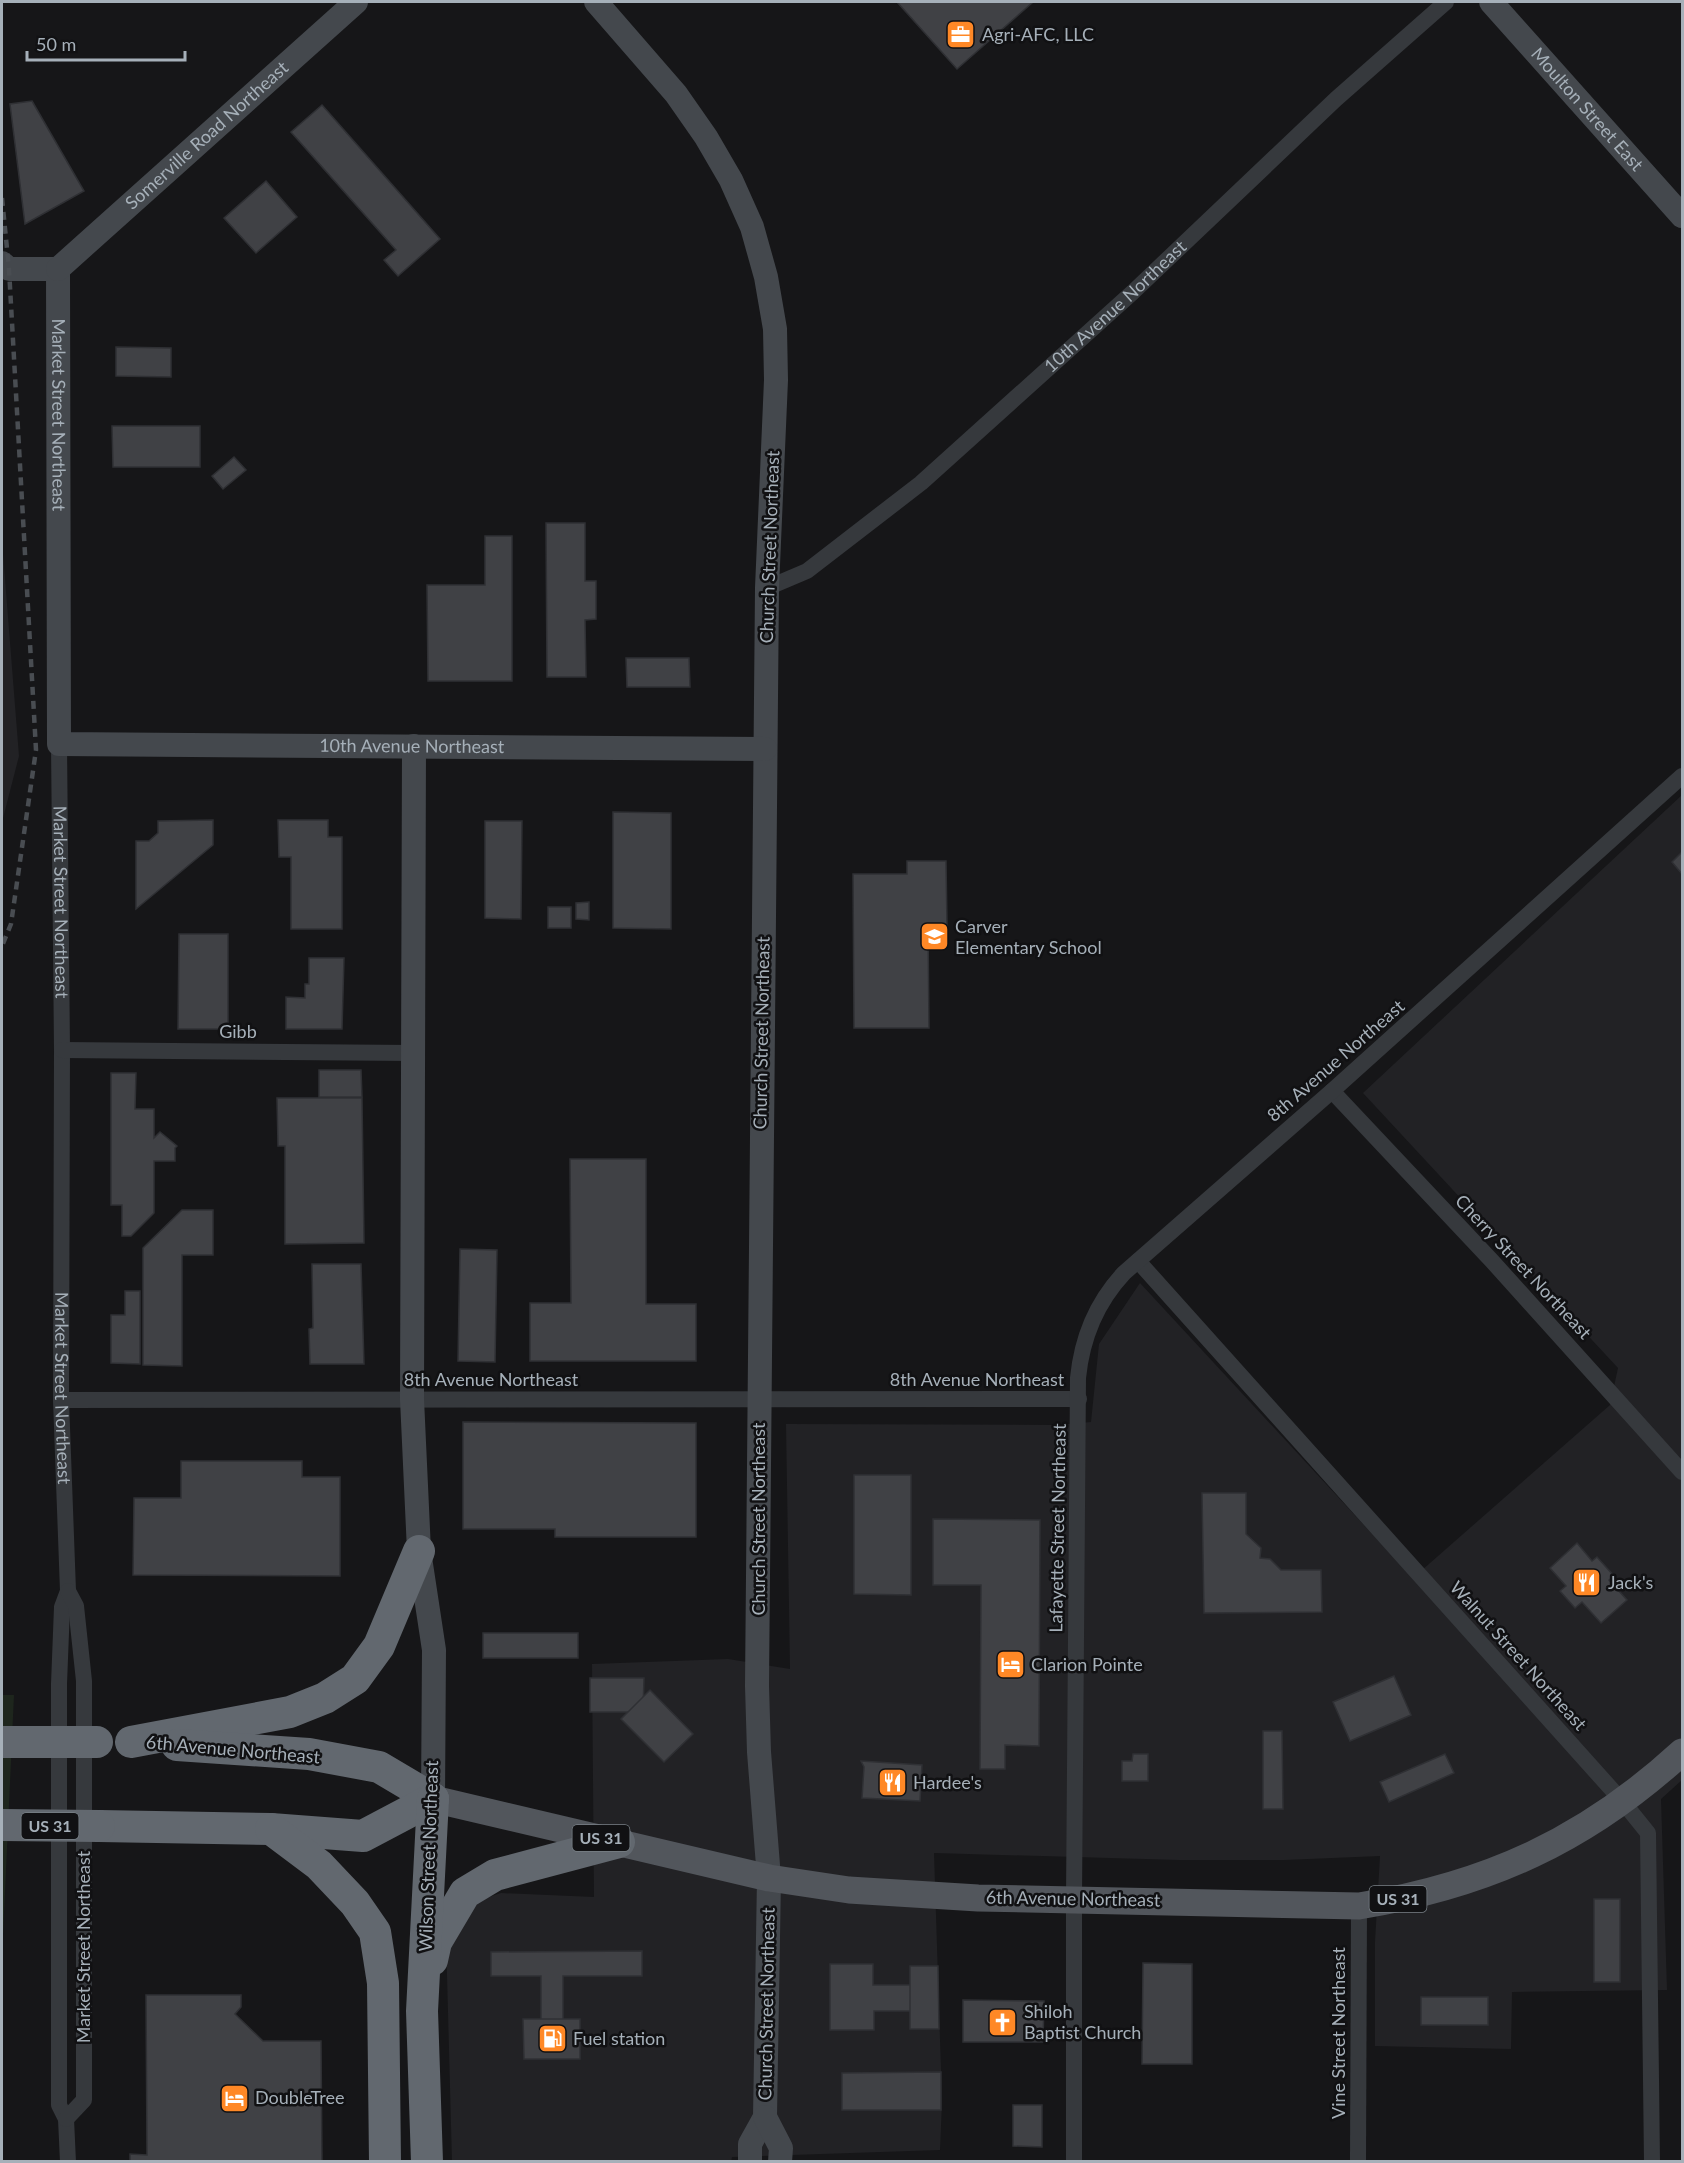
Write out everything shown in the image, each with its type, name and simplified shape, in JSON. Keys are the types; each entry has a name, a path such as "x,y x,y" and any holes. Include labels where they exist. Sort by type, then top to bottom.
{"highway":[{"path":"131,1742 290,1712 325,1698 355,1679 379,1646 419,1551"},
{"name":"6th Avenue Northeast","path":"2,1742 131,1742 309,1754 379,1767 433,1799"},
{"name":"US 31","path":"2,1825 271,1829 363,1836 433,1799"},
{"name":"Wilson Street Northeast","path":"427,2162 422,2011 433,1799"},
{"path":"271,1829 319,1864 355,1903 375,1932 383,1983 385,2162"},
{"path":"422,2011 436,1942 465,1893 495,1875 619,1842"}],"main road":[{"name":"6th Avenue Northeast","path":"433,1799 769,1878 849,1890 978,1898 1074,1898 1359,1906 1432,1892 1504,1868 1565,1839 1623,1802 1683,1752"}],"street":[{"name":"Somerville Road Northeast","path":"57,269 356,2"},
{"name":"Church Street Northeast","path":"596,2 676,94 706,137 731,180 752,227 758,247 775,329 776,380 767,588 759,1400 759,1752 769,1878 765,2117 750,2144 750,2162"},
{"name":"10th Avenue Northeast","path":"767,588 807,571 921,483 1134,292 1336,99 1446,2"},
{"name":"Moulton Street East","path":"1491,2 1683,216"},
{"path":"2,263 9,269 57,269"},
{"name":"Market Street Northeast","path":"57,269 62,1050 61,1400 68,1591 62,1607 58,1684 59,2105 66,2119 68,2162"},
{"name":"10th Avenue Northeast","path":"59,744 765,749"},
{"name":"Wilson Street Northeast","path":"414,746 412,1399 419,1551 434,1650 433,1799"},
{"name":"8th Avenue Northeast","path":"61,1400 1079,1399 1080,1356 1092,1318 1112,1287 1138,1261 1332,1091 1683,776"},
{"name":"Gibb","path":"62,1050 414,1053"},
{"name":"Cherry Street Northeast","path":"1332,1091 1492,1261 1683,1472"},
{"name":"Walnut Street Northeast","path":"1138,1261 1623,1802 1648,1833 1652,2162"},
{"name":"Lafayette Street Northeast","path":"1074,2162 1079,1399"},
{"name":"Market Street Northeast","path":"66,2119 84,2100 84,1681 76,1606 68,1591"},
{"name":"Vine Street Northeast","path":"1358,2162 1359,1906"},
{"name":"Church Street Northeast","path":"765,2117 781,2148 780,2162"}],"shaded area":[{"path":"2,541 19,756 2,822"},
{"path":"1682,795 1682,1780 1661,1799 1667,1990 1512,1992 1511,2049 1375,2046 1375,1942 1380,1856 1284,1860 1179,1860 934,1853 942,2102 940,2150 732,2157 731,2162 452,2162 446,1937 474,1902 501,1893 594,1897 592,1664 728,1659 790,1669 786,1424 1056,1425 1091,1422 1099,1344 1140,1283 1413,1578 1610,1405 1618,1368 1363,1093"},
{"path":"2,1695 14,1695 2,1958"}],"building":[{"name":"Agri-AFC, LLC","path":"897,2 1033,2 957,69"},
{"path":"32,101 84,191 25,224 10,104"},
{"path":"322,105 440,239 398,276 384,260 396,250 291,132"},
{"path":"266,181 297,217 256,253 224,218"},
{"path":"116,347 171,348 171,377 116,376"},
{"path":"112,426 200,426 200,467 113,467"},
{"path":"234,457 246,470 223,489 212,476"},
{"path":"546,523 585,523 585,581 596,581 596,619 585,620 586,677 547,677"},
{"path":"485,536 512,536 512,681 428,681 427,585 485,585"},
{"path":"626,658 689,658 690,687 627,687"},
{"path":"613,812 671,813 671,929 613,928"},
{"path":"213,820 213,845 136,909 136,841 149,841 158,833 158,821"},
{"path":"278,820 328,820 328,837 342,837 342,929 291,929 291,857 279,857"},
{"path":"485,821 522,821 521,919 485,918"},
{"path":"1682,852 1682,874 1672,862"},
{"path":"907,861 946,861 947,926 928,926 929,1028 854,1028 853,874 907,874"},
{"path":"589,902 589,920 576,919 576,903"},
{"path":"548,907 571,907 571,928 548,928"},
{"path":"179,934 228,934 228,1029 178,1029"},
{"path":"309,958 344,958 342,1029 286,1029 286,997 305,998 305,984 309,984"},
{"path":"319,1070 361,1070 362,1097 319,1097"},
{"path":"111,1073 136,1073 135,1109 154,1109 154,1138 160,1132 177,1146 175,1161 154,1161 154,1213 131,1236 122,1236 122,1205 111,1205"},
{"path":"277,1098 362,1098 364,1243 285,1244 285,1146 278,1146"},
{"path":"570,1159 646,1159 646,1304 696,1304 696,1361 530,1361 530,1303 571,1303"},
{"path":"182,1210 213,1210 213,1255 182,1255 182,1366 143,1365 143,1248"},
{"path":"460,1249 497,1250 495,1362 458,1361"},
{"path":"312,1264 361,1264 364,1364 310,1364 309,1329 313,1328"},
{"path":"125,1291 140,1291 140,1364 111,1363 111,1315 125,1315"},
{"path":"463,1422 696,1423 696,1537 555,1537 555,1529 463,1529"},
{"path":"181,1461 302,1461 302,1477 340,1477 340,1576 133,1575 134,1498 181,1498"},
{"path":"854,1475 911,1475 911,1595 854,1594"},
{"path":"1202,1493 1246,1493 1246,1534 1261,1548 1260,1558 1270,1559 1281,1570 1321,1570 1322,1612 1204,1613"},
{"name":"Clarion Pointe","path":"933,1519 1040,1520 1039,1746 1005,1745 1005,1769 980,1769 981,1585 933,1585"},
{"name":"Jack's","path":"1577,1543 1592,1561 1597,1557 1614,1576 1609,1580 1627,1600 1601,1623 1582,1602 1575,1608 1560,1591 1566,1586 1550,1568"},
{"path":"483,1633 578,1633 578,1658 483,1658"},
{"path":"1394,1676 1411,1715 1350,1741 1333,1702"},
{"path":"590,1678 644,1678 643,1712 590,1712"},
{"path":"650,1690 693,1734 664,1762 621,1719"},
{"path":"1263,1731 1282,1731 1283,1809 1263,1809"},
{"path":"1133,1754 1148,1754 1148,1781 1122,1781 1122,1761 1132,1761"},
{"path":"1445,1754 1454,1773 1389,1802 1380,1782"},
{"name":"Hardee's","path":"861,1761 922,1765 920,1801 862,1798 864,1767"},
{"path":"1594,1899 1620,1899 1620,1982 1594,1982"},
{"path":"642,1951 642,1976 563,1976 563,2021 541,2021 541,1976 491,1976 491,1952"},
{"path":"1143,1963 1192,1964 1192,2064 1142,2064"},
{"path":"830,1964 873,1964 873,1985 915,1985 916,2011 874,2011 874,2030 830,2030"},
{"path":"910,1966 938,1966 939,2029 910,2029"},
{"name":"DoubleTree","path":"146,1995 241,1995 241,2007 235,2014 263,2041 321,2041 322,2162 130,2162 130,2154 147,2155"},
{"path":"1421,1997 1488,1997 1488,2025 1421,2025"},
{"name":"Shiloh Baptist Church","path":"963,2000 1044,2001 1043,2042 963,2042"},
{"name":"Fuel station","path":"523,2019 580,2019 580,2059 524,2059"},
{"path":"941,2072 941,2110 842,2110 842,2073"},
{"path":"1013,2105 1042,2105 1042,2147 1013,2146"}],"railway":[{"path":"2,198 9,269 36,750 11,924 2,946"}],"place":[{"name":"Agri-AFC, LLC","path":"961,35"},
{"name":"Carver Elementary School","path":"934,937"},
{"name":"Jack's","path":"1587,1583"},
{"name":"Clarion Pointe","path":"1010,1665"},
{"name":"Hardee's","path":"892,1783"},
{"name":"Shiloh Baptist Church","path":"1003,2022"},
{"name":"Fuel station","path":"552,2039"},
{"name":"DoubleTree","path":"234,2098"}]}
